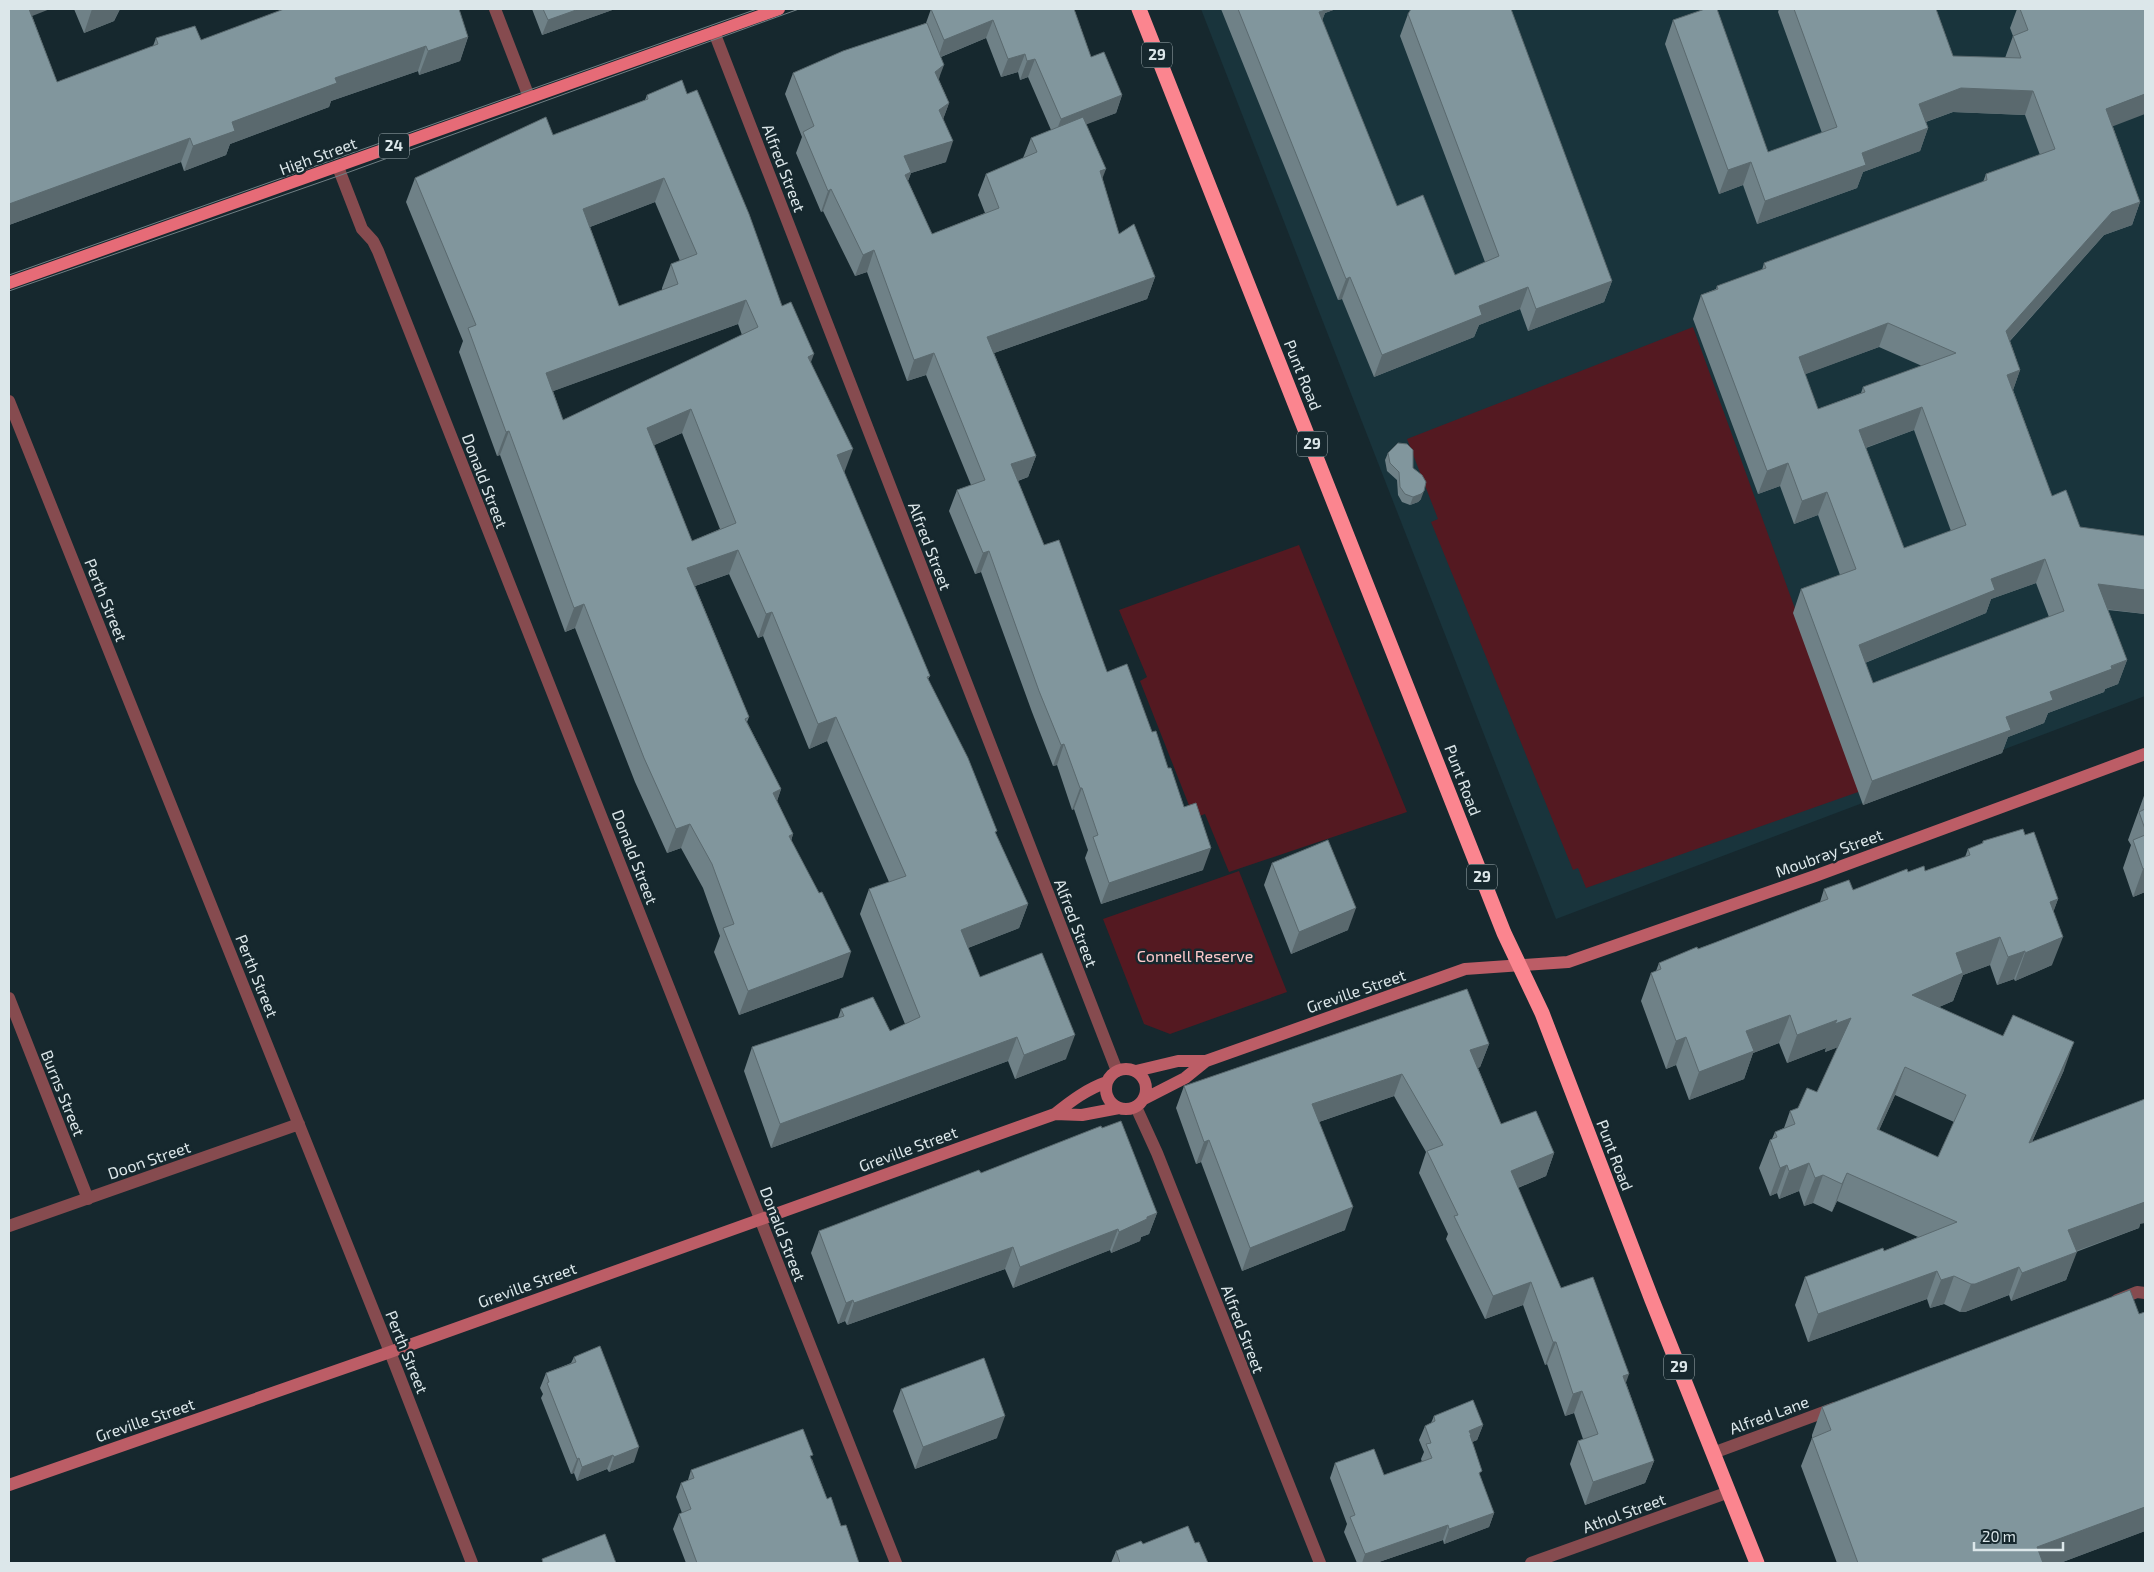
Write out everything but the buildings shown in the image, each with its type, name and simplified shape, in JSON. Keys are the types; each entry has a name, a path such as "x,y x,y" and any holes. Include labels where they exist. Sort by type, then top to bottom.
{"highway":[{"name":"Punt Road","path":"1139,9 1504,933 1542,1013 1757,1563"}],"main road":[{"name":"High Street","path":"9,283 779,9"}],"street":[{"path":"495,9 529,97"},
{"name":"Alfred Street","path":"714,32 1116,1071"},
{"name":"Donald Street","path":"338,166 362,229 373,241 378,251 896,1563"},
{"name":"Perth Street","path":"9,401 390,1352 472,1563"},
{"name":"Moubray Street","path":"1520,966 1568,962 1815,876 2145,754"},
{"name":"Greville Street","path":"1140,1103 1185,1078 1206,1061 1466,968 1520,966"},
{"name":"Burns Street","path":"9,998 88,1199"},
{"name":"Greville Street","path":"1136,1071 1178,1061 1206,1061"},
{"path":"1122,1069 1136,1071 1145,1080 1146,1094 1140,1103 1125,1110 1113,1105 1106,1094 1107,1082 1116,1071 1122,1069"},
{"name":"Greville Street","path":"9,1485 390,1352 1055,1114 1074,1099 1107,1082"},
{"name":"Alfred Street","path":"1140,1103 1157,1153 1320,1563"},
{"name":"Greville Street","path":"1055,1114 1082,1115 1119,1108"},
{"name":"Doon Street","path":"9,1226 299,1124"},
{"path":"2102,1305 2137,1292 2145,1292"},
{"name":"Alfred Lane","path":"1713,1453 1845,1405"},
{"name":"Athol Street","path":"1531,1563 1729,1492"}],"shaded area":[{"path":"1201,9 2145,9 2145,696 1556,919"}],"green space":[{"path":"1693,327 1861,791 1586,888 1578,868 1573,870 1431,522 1438,519 1407,439"},
{"path":"1299,545 1407,812 1229,872 1205,814 1194,818 1140,681 1147,677 1119,610"},
{"name":"Connell Reserve","path":"1239,871 1287,992 1170,1034 1144,1024 1103,919"}],"tram line":[{"path":"9,275 757,9"},
{"path":"9,291 341,175 799,9"}]}
